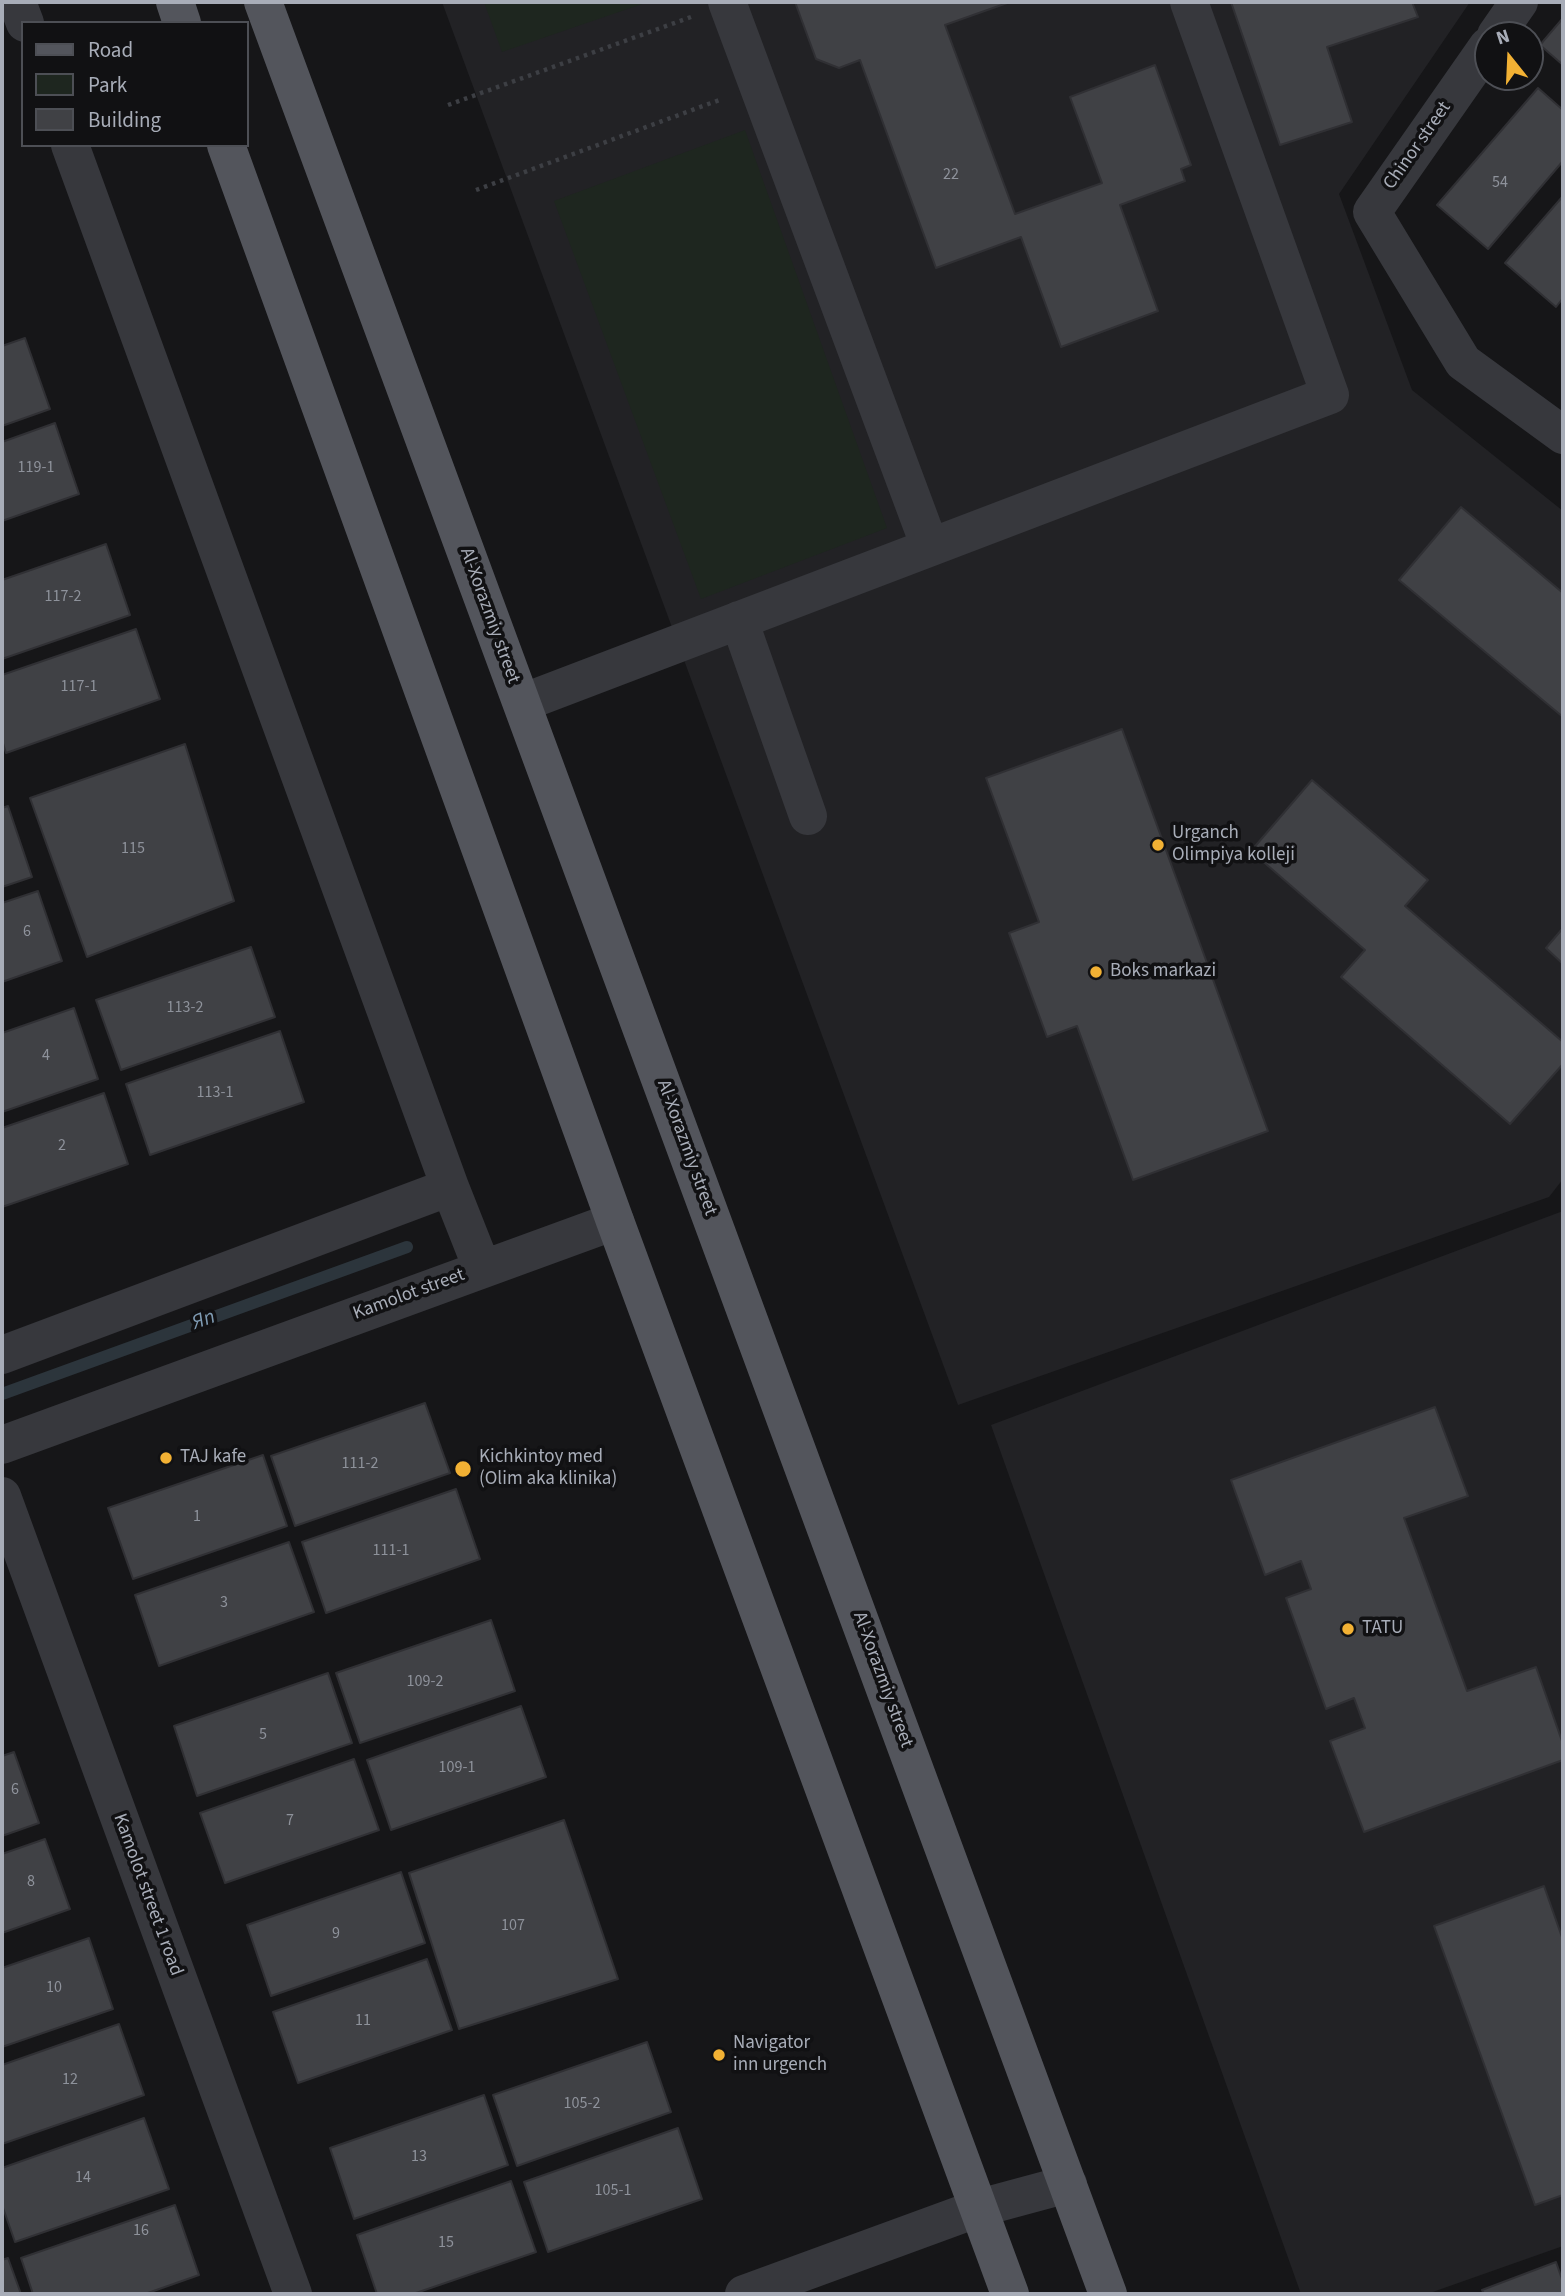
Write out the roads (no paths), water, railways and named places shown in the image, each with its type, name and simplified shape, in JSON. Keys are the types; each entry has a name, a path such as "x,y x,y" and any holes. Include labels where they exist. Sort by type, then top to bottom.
{"main road":[{"path":"175,2 181,21"},
{"name":"Al-Xorazmiy street","path":"263,2 1108,2294"},
{"path":"227,147 615,1221 1010,2294"}],"street":[{"path":"17,2 24,21"},
{"path":"522,703 1330,395 1189,2"},
{"path":"1506,21 1519,2"},
{"path":"727,3 930,547"},
{"name":"Chinor street","path":"1474,66 1371,212 1463,362 1563,435"},
{"name":"Kamolot street","path":"2,1445 482,1268 450,1187 71,147"},
{"path":"739,620 808,816"},
{"path":"2,1354 450,1187"},
{"path":"482,1268 615,1221"},
{"name":"Kamolot street 1 road","path":"2,1496 293,2294"},
{"path":"744,2294 979,2208 1068,2184"}],"waterway":[{"name":"Яп","path":"2,1394 407,1247"}],"place":[{"name":"Urganch Olimpiya kolleji","path":"1158,845"},
{"name":"Boks markazi","path":"1096,972"},
{"name":"TAJ kafe","path":"166,1458"},
{"name":"Kichkintoy med (Olim aka klinika)","path":"463,1469"},
{"name":"TATU","path":"1348,1629"},
{"name":"Navigator inn urgench","path":"719,2055"}]}
